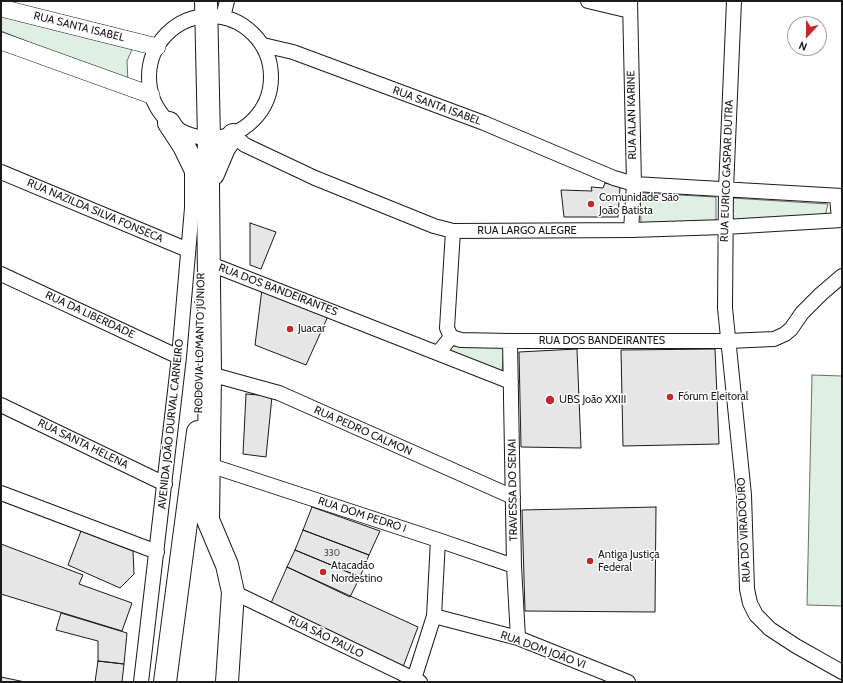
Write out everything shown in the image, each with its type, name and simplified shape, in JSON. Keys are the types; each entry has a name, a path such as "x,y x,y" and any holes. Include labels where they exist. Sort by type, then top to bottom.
{"highway":[{"name":"RODOVIA LOMANTO JÚNIOR","path":"165,682 199,427 201,178 206,139 204,8"},
{"path":"169,123 184,146 201,178 233,135"},
{"name":"RODOVIA LOMANTO JÚNIOR","path":"201,178 208,263 210,374 208,520 227,565 233,592"},
{"path":"227,682 233,592"}],"street":[{"path":"204,8 233,20 254,34 263,45 270,62 272,79 269,97 261,113 248,126 233,135 206,139 187,134 169,123 156,107 149,85 150,65 157,46 166,35 204,8 227,1"},
{"path":"588,1 630,6"},
{"name":"RUA EURICO GASPAR DUTRA","path":"728,340 725,308 725,227 734,1"},
{"name":"RUA ALAN KARINE","path":"630,6 634,184 631,230"},
{"name":"RUA SANTA ISABEL","path":"1,8 157,46"},
{"path":"1,41 151,95"},
{"name":"RUA SANTA ISABEL","path":"263,45 293,52 477,120 614,178 634,184"},
{"name":"RUA LARGO ALEGRE","path":"233,135 245,145 315,178 428,224 453,231 631,230 725,227 840,220"},
{"name":"RUA NAZILDA SILVA FONSECA","path":"1,172 188,250"},
{"name":"AVENIDA JOÃO DURVAL CARNEIRO","path":"141,682 179,357 192,208 201,178"},
{"path":"634,184 840,196 840,220"},
{"path":"438,353 451,337 447,328 453,231"},
{"name":"RUA DOS BANDEIRANTES","path":"208,263 511,382"},
{"name":"RUA DA LIBERDADE","path":"1,274 179,357"},
{"name":"RUA DOS BANDEIRANTES","path":"451,337 461,340 510,342 774,339 780,338 788,332 802,313 842,276"},
{"name":"RUA DO VIRADOURO","path":"728,340 744,495 747,589 750,603 756,615 770,629 796,646 842,672"},
{"name":"TRAVESSA DO SENAI","path":"510,342 514,566 518,638"},
{"name":"RUA PEDRO CALMON","path":"210,374 279,393 513,497"},
{"name":"RUA SANTA HELENA","path":"1,405 165,484"},
{"name":"RUA DOM PEDRO I","path":"209,465 514,566"},
{"path":"1,493 157,552"},
{"path":"417,681 434,616 438,540"},
{"name":"RUA SÃO PAULO","path":"233,592 417,681"},
{"name":"RUA DOM JOÃO VI","path":"434,616 518,638 628,682"}],"green space":[{"path":"1,12 134,45 127,61 128,82 1,31"},
{"path":"640,193 716,197 716,222 641,224"},
{"path":"732,198 828,204 825,216 732,221"},
{"path":"450,346 504,346 502,372 448,351"},
{"path":"812,375 842,376 842,606 807,605"}],"building":[{"name":"Comunidade São João Batista","path":"605,183 620,187 618,217 564,217 561,190 592,191 591,187 603,188"},
{"path":"250,223 276,232 261,269 250,265"},
{"name":"Juacar","path":"262,289 329,314 306,365 255,345"},
{"name":"UBS João XXIII","path":"577,349 581,448 521,447 519,352"},
{"name":"Fórum Eleitoral","path":"715,349 719,444 623,446 621,350"},
{"path":"246,394 272,396 266,457 243,454"},
{"path":"312,507 380,531 369,555 303,530"},
{"name":"Antiga Justiça Federal","path":"656,507 655,612 525,611 522,510"},
{"path":"303,530 369,555 360,577 295,550"},
{"path":"81,531 133,551 134,574 120,588 68,565"},
{"path":"1,544 83,575 79,584 132,603 122,631 1,594"},
{"name":"Atacadão Nordestino","path":"295,550 360,577 350,597 287,567"},
{"path":"287,567 418,627 403,667 271,603"},
{"path":"61,613 127,633 124,664 98,661 98,641 56,630"},
{"path":"98,661 124,664 122,682 95,682"},
{"path":"1,677 25,682 1,682"}],"place":[{"name":"Comunidade São João Batista","path":"591,204"},
{"name":"Juacar","path":"290,329"},
{"name":"Fórum Eleitoral","path":"670,397"},
{"name":"UBS João XXIII","path":"550,400"},
{"name":"Antiga Justiça Federal","path":"590,561"},
{"name":"Atacadão Nordestino","path":"323,572"}]}
